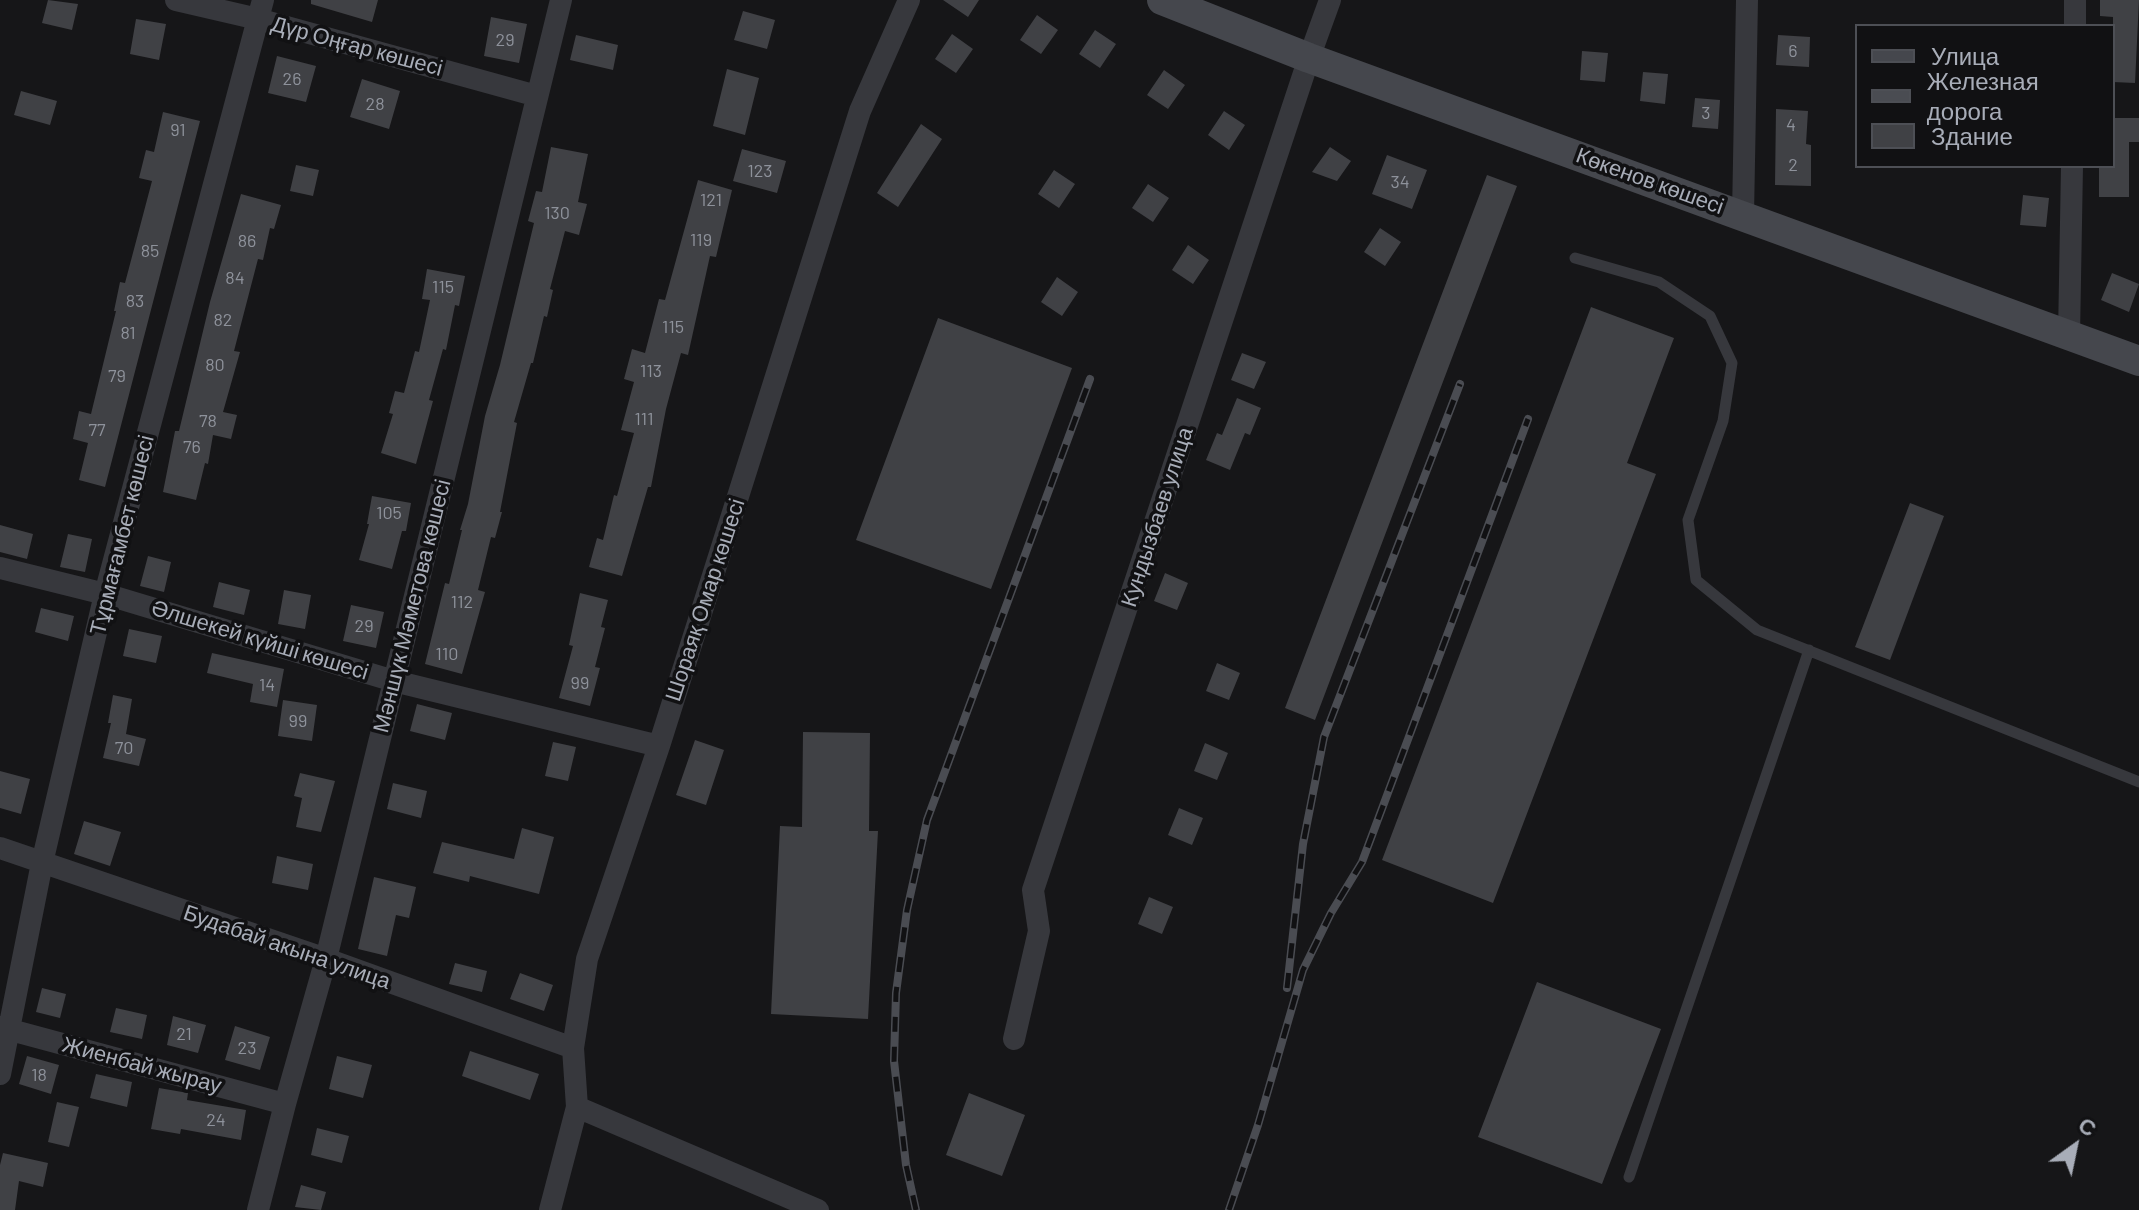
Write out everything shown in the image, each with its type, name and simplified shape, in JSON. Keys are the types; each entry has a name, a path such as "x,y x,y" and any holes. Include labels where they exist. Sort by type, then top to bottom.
{"street":[{"name":"Дүр Оңғар көшесі","path":"176,0 260,10 537,96"},
{"name":"Мәншүк Мәметова көшесі","path":"258,1210 326,959 561,0"},
{"name":"Шораяқ Омар көшесі","path":"550,1210 577,1107 573,1048 587,959 659,746 860,111 909,0"},
{"name":"Көкенов көшесі","path":"1162,0 1309,58 2139,361"},
{"name":"Кундызбаев улица","path":"1014,1039 1039,931 1033,890 1330,0"},
{"path":"1743,215 1747,0"},
{"path":"2075,0 2075,24"},
{"name":"Тұрмағамбет көшесі","path":"0,1074 6,1028 42,863 105,594 260,10"},
{"path":"2069,336 2072,168"},
{"name":"Әлшекей күйші көшесі","path":"0,568 105,594 394,681 659,746"},
{"name":"Будабай акына улица","path":"0,848 326,959 573,1048"},
{"name":"Жиенбай жырау","path":"6,1028 285,1104"},
{"path":"577,1107 818,1210"}],"lane":[{"path":"1575,258 1659,282 1710,316 1732,363 1723,421 1688,520 1696,580 1757,630 2139,782"},
{"path":"1629,1177 1809,650"}],"building":[{"path":"48,0 78,4 72,30 42,23"},
{"path":"311,0 378,0 372,22 311,4"},
{"path":"943,0 979,0 968,17"},
{"path":"2100,0 2139,0 2135,83 2115,82 2115,24 2113,17 2100,16"},
{"path":"743,11 775,20 767,49 734,40"},
{"path":"1037,15 1058,30 1041,54 1020,40"},
{"path":"491,17 527,24 519,63 484,56"},
{"path":"136,19 166,24 159,60 130,54"},
{"path":"1095,30 1116,44 1100,68 1079,54"},
{"path":"952,34 973,49 956,73 935,59"},
{"path":"576,35 618,45 613,70 570,60"},
{"path":"1778,35 1810,37 1809,67 1776,65"},
{"path":"1582,51 1608,53 1605,82 1580,80"},
{"path":"277,56 316,66 306,102 268,93"},
{"path":"727,69 759,78 745,135 713,126"},
{"path":"1164,70 1185,85 1168,109 1147,95"},
{"path":"1643,72 1668,74 1665,104 1640,101"},
{"path":"362,79 400,91 389,129 350,117"},
{"path":"21,91 57,101 50,125 14,115"},
{"path":"1695,98 1720,100 1718,129 1692,127"},
{"path":"1776,109 1808,111 1806,144 1811,145 1811,186 1775,185"},
{"path":"1224,111 1245,125 1229,150 1208,135"},
{"path":"163,112 200,121 105,487 79,480 88,443 73,439 79,411 91,414 120,282 125,283 152,181 139,178 146,150 154,152"},
{"path":"2115,118 2139,118 2139,142 2129,142 2129,197 2099,197 2099,168 2115,168"},
{"path":"921,124 942,139 898,207 877,193"},
{"path":"551,147 588,154 578,202 587,204 579,235 565,231 550,289 553,290 547,317 544,316 514,422 517,423 502,512 495,538 491,537 478,590 485,592 462,674 425,664 445,583 449,584 485,416 534,223 528,221 536,191 542,192"},
{"path":"1330,147 1351,161 1337,181 1312,172"},
{"path":"742,149 786,161 777,193 733,181"},
{"path":"1387,155 1427,170 1412,209 1372,194"},
{"path":"296,165 319,170 313,196 290,191"},
{"path":"1054,170 1075,184 1059,208 1038,194"},
{"path":"1487,175 1517,186 1315,720 1285,708"},
{"path":"698,180 732,190 716,257 710,256 688,355 681,353 666,409 651,487 648,487 622,576 589,567 597,538 603,540 634,433 621,430 634,382 624,379 632,349 645,353 659,299 665,300"},
{"path":"1148,184 1169,198 1153,222 1132,208"},
{"path":"241,194 281,205 274,229 270,228 263,260 258,259 234,351 240,352 223,412 237,415 231,439 213,435 208,464 205,463 196,500 163,492 175,431 179,431 210,302"},
{"path":"2023,195 2049,198 2046,227 2020,225"},
{"path":"1380,228 1401,242 1385,266 1364,252"},
{"path":"1188,245 1209,260 1193,284 1172,270"},
{"path":"427,269 465,276 459,306 455,305 446,350 443,349 429,400 433,401 416,464 381,453 393,414 389,413 395,391 404,393 415,351 419,352 430,300 422,299"},
{"path":"2112,273 2139,284 2129,312 2101,300"},
{"path":"1057,277 1078,292 1062,316 1041,302"},
{"path":"1591,307 1674,338 1627,463 1656,474 1493,903 1382,860"},
{"path":"938,318 1072,368 991,589 856,540"},
{"path":"1242,353 1266,362 1254,389 1231,380"},
{"path":"1237,398 1261,408 1250,435 1245,433 1230,470 1206,460 1217,433 1222,435"},
{"path":"372,496 411,503 406,531 402,531 392,569 359,560 369,524"},
{"path":"1910,503 1944,516 1890,660 1855,647"},
{"path":"0,525 33,534 27,559 0,552"},
{"path":"68,534 92,539 85,572 60,567"},
{"path":"148,556 171,562 164,592 140,586"},
{"path":"1165,573 1188,583 1177,610 1154,601"},
{"path":"219,582 250,590 244,615 213,607"},
{"path":"284,590 311,595 305,629 278,624"},
{"path":"580,593 608,600 595,667 600,668 590,706 559,698 573,646 569,645"},
{"path":"351,605 384,612 376,648 343,641"},
{"path":"41,608 74,616 68,641 35,632"},
{"path":"129,629 162,636 156,663 123,656"},
{"path":"212,653 284,669 277,707 250,702 253,684 207,673"},
{"path":"1217,663 1240,673 1229,700 1206,691"},
{"path":"113,695 132,699 126,734 146,739 139,766 103,758 111,723 108,723"},
{"path":"283,700 317,705 312,741 278,736"},
{"path":"417,704 452,713 445,740 410,731"},
{"path":"803,732 870,733 869,831 878,831 868,1019 771,1014 780,826 802,827"},
{"path":"695,740 724,750 706,805 676,795"},
{"path":"553,742 576,747 568,781 545,776"},
{"path":"1205,743 1228,753 1217,780 1194,771"},
{"path":"0,771 30,779 21,814 0,808"},
{"path":"300,773 335,781 321,832 296,827 302,798 294,796"},
{"path":"393,783 427,791 421,818 387,809"},
{"path":"1179,808 1203,818 1192,845 1168,835"},
{"path":"84,821 121,832 110,866 74,854"},
{"path":"522,828 554,837 539,894 470,876 469,882 433,873 442,842 514,859"},
{"path":"277,856 313,864 308,890 272,883"},
{"path":"374,877 416,887 409,918 396,915 387,956 358,949"},
{"path":"1149,897 1173,907 1162,934 1138,924"},
{"path":"455,963 487,971 482,992 449,984"},
{"path":"520,973 553,985 544,1011 510,999"},
{"path":"1537,982 1661,1029 1602,1184 1478,1137"},
{"path":"42,988 66,994 60,1018 36,1012"},
{"path":"116,1008 147,1015 142,1039 110,1032"},
{"path":"173,1016 206,1025 198,1053 167,1045"},
{"path":"235,1026 270,1037 260,1070 225,1060"},
{"path":"470,1051 539,1074 530,1100 462,1076"},
{"path":"27,1056 59,1065 51,1094 19,1084"},
{"path":"337,1056 372,1065 363,1098 329,1089"},
{"path":"96,1074 132,1082 127,1107 90,1098"},
{"path":"159,1088 188,1093 187,1100 246,1110 241,1140 181,1129 180,1134 151,1129"},
{"path":"969,1093 1025,1115 1002,1176 946,1155"},
{"path":"57,1102 79,1107 69,1147 48,1142"},
{"path":"317,1128 349,1136 342,1163 311,1155"},
{"path":"3,1153 48,1163 43,1187 19,1181 15,1210 0,1210"},
{"path":"301,1185 326,1192 321,1210 295,1207"}],"railway":[{"path":"916,1210 906,1165 894,1061 896,993 907,910 927,820 1090,379"},
{"path":"1287,988 1303,844 1324,737 1460,384"},
{"path":"1229,1210 1258,1125 1303,970 1331,913 1362,862 1528,419"}]}
